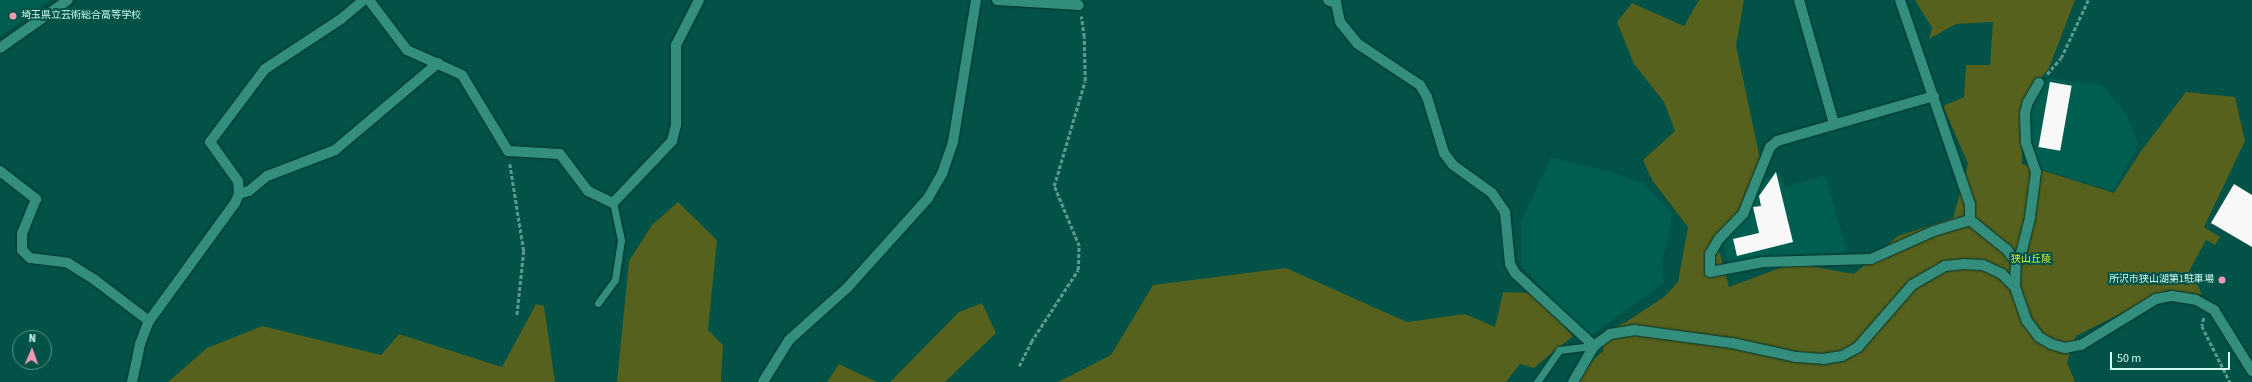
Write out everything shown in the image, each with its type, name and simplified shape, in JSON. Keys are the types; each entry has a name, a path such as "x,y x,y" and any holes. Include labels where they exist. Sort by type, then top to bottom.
{"street":[{"path":"0,48 68,0"},
{"path":"132,382 140,344 149,321 235,203 239,194 238,181 210,142 265,69 341,19 364,0"},
{"path":"369,0 407,50 462,75 508,152 560,154 588,191 613,203 672,141 676,125 676,45 699,0"},
{"path":"763,382 789,340 848,287 928,198 942,174 953,142 976,0"},
{"path":"997,0 1079,5"},
{"path":"1799,0 1834,124"},
{"path":"1900,0 1970,205 1970,220"},
{"path":"1334,1 1340,22 1358,44 1420,86 1427,97 1444,153 1453,165 1492,193 1502,207 1506,217 1510,264 1515,273 1594,346"},
{"path":"239,194 249,191 267,176 335,150 438,63"},
{"path":"2039,83 2028,102 2025,113 2026,143 2036,172 2030,217 2022,250 2016,262 2015,287 2027,321 2039,337 2051,344 2065,348 2081,345 2156,299 2172,296 2196,300 2214,310 2252,371"},
{"path":"1934,96 1777,141 1770,147 1743,214 1719,239 1710,254 1710,272 1763,262 1871,259 1934,231 1970,220"},
{"path":"0,171 36,199 22,233 22,250 30,258 68,263 95,280 149,321"},
{"path":"1970,220 2007,250 2016,262"},
{"path":"1573,382 1594,346 1610,334 1634,330 1732,343 1796,357 1822,359 1842,356 1858,347 1912,285 1945,266 1983,265 2002,274 2015,287"}],"lane":[{"path":"598,303 615,280 621,240 613,203"},
{"path":"1537,382 1559,350 1594,346"}],"path":[{"path":"2039,83 2061,58 2088,0"},
{"path":"1020,366 1031,342 1078,270 1078,246 1054,186 1085,81 1084,37 1079,5"},
{"path":"508,152 524,251 517,317"},
{"path":"2205,314 2202,326 2230,382"}],"shaded area":[{"name":"埼玉県立芸術総合高等学校","path":"0,0 50,0 0,36"},
{"path":"2048,78 2102,85 2126,114 2138,145 2113,191 2041,169 2029,131 2029,117 2034,102"},
{"path":"1551,158 1605,170 1645,184 1671,213 1671,225 1662,261 1664,283 1589,337 1521,266 1521,222"},
{"path":"1781,174 1785,187 1825,175 1847,252 1759,257 1728,266 1722,238 1766,178"}],"green space":[{"name":"狭山丘陵","path":"1699,0 1744,0 1736,46 1764,177 1716,239 1729,287 1793,263 1854,274 1898,236 1953,218 1968,164 1943,106 1964,97 1966,65 1990,65 1993,22 1956,24 1929,39 1932,28 1915,0 2075,0 2049,68 2023,99 2022,164 2114,193 2141,151 2186,92 2235,97 2245,141 2204,227 2220,237 2215,245 2206,240 2186,277 2197,283 2202,295 2168,290 2076,336 2067,362 2075,382 1576,382 1586,366 1603,351 1602,333 1626,322 1664,297 1678,282 1688,227 1652,180 1643,160 1675,131 1664,102 1634,64 1617,22 1632,3 1684,26"},
{"path":"678,202 717,240 708,330 723,345 721,382 617,382 629,261 652,225"},
{"path":"1286,268 1407,322 1465,314 1495,327 1503,292 1532,293 1573,336 1534,368 1520,364 1506,382 1058,382 1111,355 1153,285"},
{"path":"982,303 996,333 945,382 890,382 959,312"},
{"path":"536,304 544,306 555,382 168,382 207,348 262,326 381,355 399,334 502,367"},
{"path":"839,364 877,382 827,382"}],"building":[{"path":"2050,82 2072,86 2060,151 2039,147"},
{"path":"1776,172 1793,242 1737,256 1733,239 1759,233 1753,207 1761,206 1759,196"},
{"path":"2234,184 2252,195 2252,247 2211,223"}],"place":[{"name":"埼玉県立芸術総合高等学校","path":"13,16"},
{"name":"所沢市狭山湖第1駐車場","path":"2222,280"}]}
